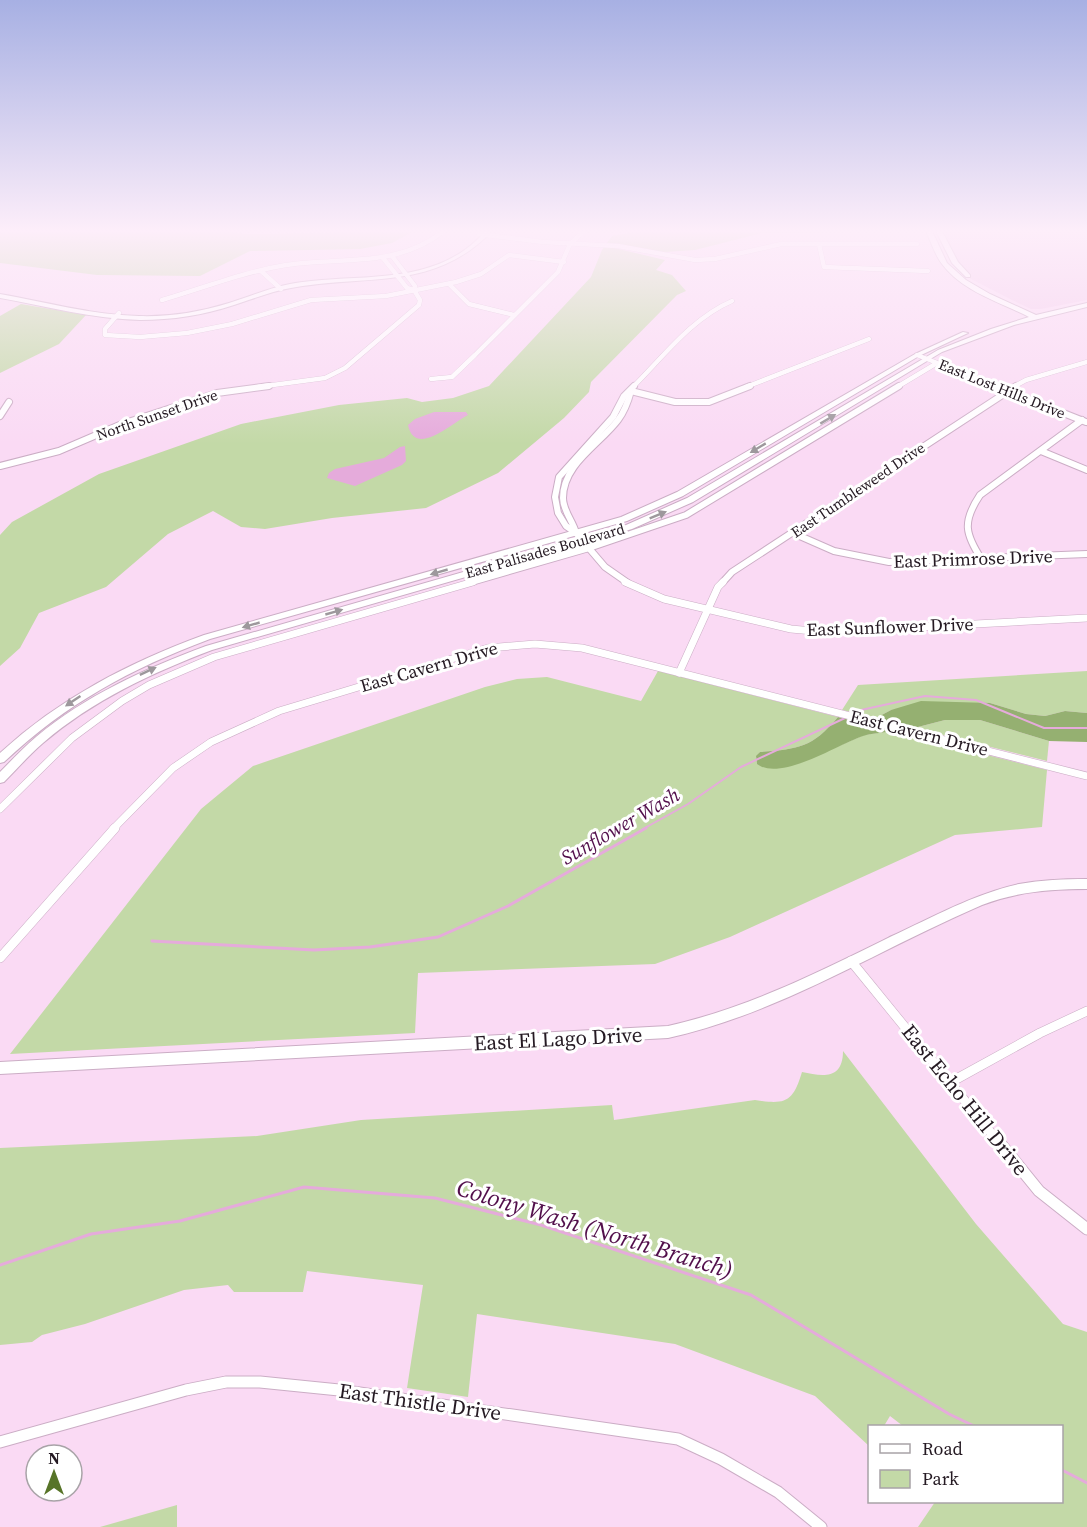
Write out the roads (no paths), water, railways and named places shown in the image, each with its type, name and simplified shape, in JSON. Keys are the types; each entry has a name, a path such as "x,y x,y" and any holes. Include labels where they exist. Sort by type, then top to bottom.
{"street":[{"path":"46,302 118,315 152,317 193,313 235,302"},
{"path":"118,315 104,331 106,335 160,336 232,324 304,302"},
{"name":"North Sunset Drive","path":"0,466 58,451 122,424 217,393 313,381 336,374 415,311 419,302"},
{"path":"467,302 514,315"},
{"path":"431,380 452,377 527,302"},
{"path":"583,541 563,500 565,483 571,472 602,434 624,396 698,322 716,308 729,302"},
{"path":"1007,302 1034,314"},
{"path":"1013,302 1034,314"},
{"name":"East Palisades Boulevard","path":"0,759 38,725 85,693 116,674 178,647 218,634 583,541 624,519 681,494 917,355 949,339 1078,302"},
{"name":"East Palisades Boulevard","path":"0,779 46,734 94,700 150,670 220,644 629,527 690,500 958,343 1034,314 1046,315 1087,305"},
{"path":"631,391 675,402 709,402 869,339"},
{"name":"East Lost Hills Drive","path":"917,355 1085,421"},
{"name":"East Tumbleweed Drive","path":"679,673 718,587 732,572 1006,391 1026,380 1087,362"},
{"path":"0,809 39,768 90,721 139,688 173,671 583,541 651,529 686,514 937,363"},
{"path":"0,416 9,402"},
{"path":"982,560 966,532 970,508 980,495 1085,421"},
{"path":"563,471 602,434"},
{"path":"1041,451 1087,470"},
{"path":"563,471 571,472"},
{"name":"East Sunflower Drive","path":"563,471 556,483 556,507 566,526 583,541 605,567 630,585 664,598 790,629 824,632 1087,618"},
{"name":"East Primrose Drive","path":"793,533 821,549 876,562 905,563 1087,554"},
{"name":"East Cavern Drive","path":"0,958 136,804 173,768 211,742 254,720 477,651 508,644 563,645 1087,776"},
{"name":"East El Lago Drive","path":"0,1068 668,1032 706,1024 733,1014 972,904 1019,890 1060,884 1087,884"},
{"name":"East Echo Hill Drive","path":"851,961 1040,1191 1087,1229"},
{"path":"951,1082 1087,1011"},
{"name":"East Thistle Drive","path":"0,1442 186,1390 226,1382 305,1386 678,1439 721,1459 778,1492 821,1527"}],"waterway":[{"name":"Sunflower Wash","path":"853,714 861,710 925,696 976,700 1044,728 1087,728"},
{"name":"Sunflower Wash","path":"643,829 688,804 741,767 845,718"},
{"name":"Sunflower Wash","path":"152,941 314,950 370,947 438,937 508,906 646,828"},
{"name":"Colony Wash (North Branch)","path":"0,1265 91,1234 180,1221 304,1187 435,1198 541,1225 751,1295 949,1414 972,1425"},
{"name":"Colony Wash (North Branch)","path":"1063,1471 1087,1483"}]}
